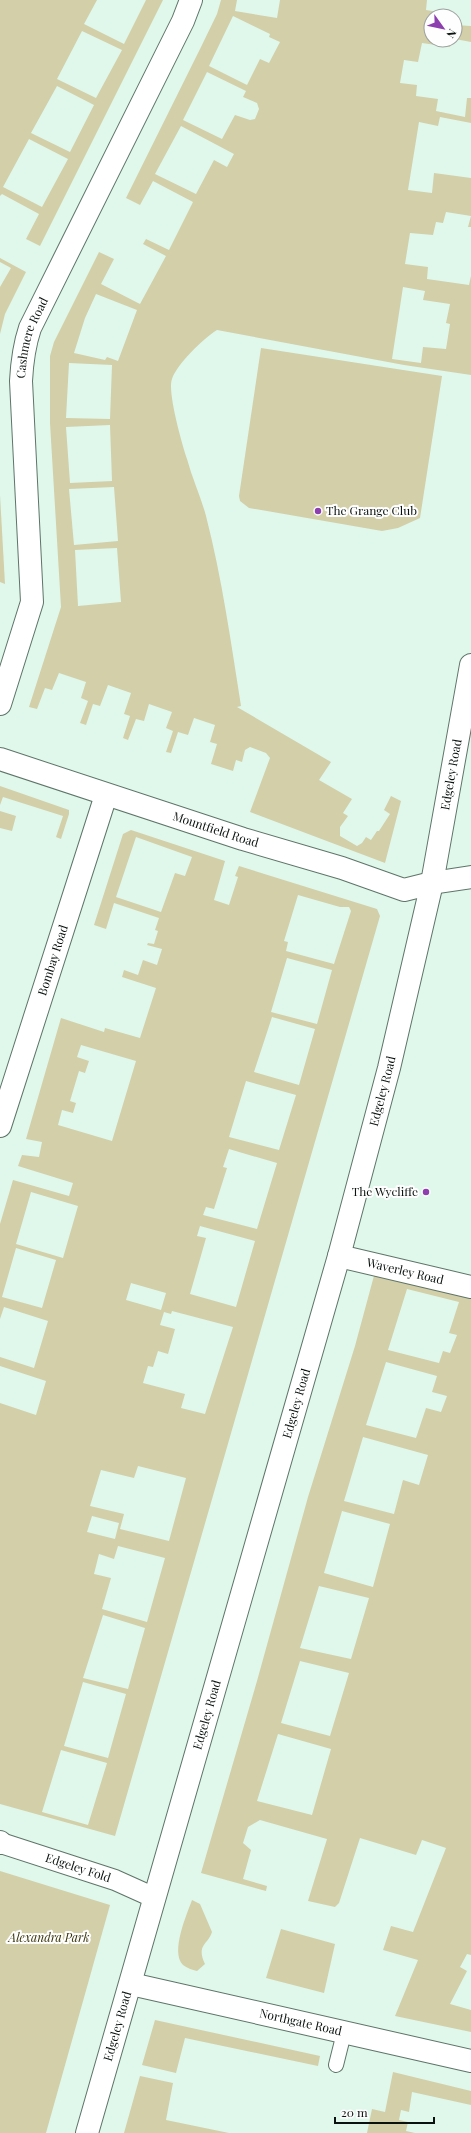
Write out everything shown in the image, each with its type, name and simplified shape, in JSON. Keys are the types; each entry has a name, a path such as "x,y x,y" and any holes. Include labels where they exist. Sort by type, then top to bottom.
{"street":[{"name":"Cashmere Road","path":"0,704 32,602 21,381 22,355 30,328 183,21 191,0"},
{"name":"Edgeley Road","path":"87,2133 339,1256 389,1068 432,883 471,665"},
{"name":"Mountfield Road","path":"0,759 243,839 342,868 404,890 432,883 471,877"},
{"name":"Bombay Road","path":"0,1126 9,1068 106,795"},
{"name":"Waverley Road","path":"339,1256 471,1287"},
{"name":"Edgeley Fold","path":"1,1842 115,1880 155,1898"},
{"name":"Northgate Road","path":"131,1984 471,2061"}],"lane":[{"path":"336,2065 344,2033"}],"green space":[{"path":"0,0 97,0 84,24 124,44 146,0 163,0 40,246 26,239 39,214 2,194 0,196","holes":["82,31 122,50 96,98 57,79","57,86 94,105 70,152 31,133","29,139 68,159 42,207 3,187"]},
{"path":"221,0 237,0 235,11 277,18 280,0 427,0 426,8 423,8 423,43 418,62 404,60 400,83 417,85 416,96 438,99 436,111 465,117 467,98 471,98 471,123 440,117 438,126 419,122 408,190 432,193 434,173 471,178 471,216 446,212 443,223 436,222 433,235 410,233 405,264 428,267 427,279 469,285 471,276 471,375 404,365 217,330 205,339 179,366 172,379 171,385 173,406 179,430 189,466 206,516 217,563 241,706 237,707 331,762 319,780 352,799 343,813 348,816 340,827 340,836 357,846 362,843 366,837 371,840 377,831 379,831 390,814 384,810 391,796 401,801 385,863 250,812 270,758 266,753 250,747 245,750 242,762 236,760 233,771 211,764 217,744 210,742 215,725 194,718 188,735 178,732 171,753 166,752 173,731 166,728 172,712 149,704 144,721 136,719 128,740 123,738 130,716 124,714 131,693 108,685 100,706 93,704 86,725 80,723 88,701 81,698 86,682 59,673 52,690 45,688 37,709 29,707 61,607 50,423 50,356 54,342 99,252 114,259 101,284 140,304 166,256 143,244 146,239 169,250 193,202 153,181 140,205 126,198 217,14","holes":["233,16 270,34 269,37 280,42 269,63 260,59 247,85 209,66","207,72 246,91 243,97 257,103 259,109 255,119 250,120 235,115 222,139 183,120","181,126 234,154 227,167 214,160 196,194 155,174","403,287 425,291 423,300 450,304 446,323 450,324 446,349 423,347 421,363 392,359","96,294 137,310 118,361 107,357 105,360 74,353 85,318","69,363 112,365 110,419 66,418","110,425 112,481 70,483 66,427","114,487 118,541 74,545 69,489","117,548 121,602 78,606 75,550"]},
{"path":"463,26 471,26 471,42 463,40"},
{"path":"471,216 471,227 468,227"},
{"path":"0,258 26,272 5,314 0,334 0,287 11,268 0,262"},
{"path":"261,348 442,376 420,518 398,528 382,531 249,508 240,501 239,496"},
{"path":"0,495 5,584 0,582"},
{"path":"0,786 69,810 61,839 56,837 63,816 3,797 0,805"},
{"path":"0,811 16,816 12,831 0,828"},
{"path":"131,830 225,861 214,900 229,905 238,877 235,876 239,866 377,909 380,916 115,1836 0,1804 0,1403 36,1415 46,1381 0,1366 0,1357 34,1368 48,1321 4,1307 0,1319 0,1224 13,1180 69,1196 73,1183 18,1166 22,1155 39,1157 42,1142 26,1139 61,1018 104,1032 105,1028 140,1038 156,988 122,977 124,970 138,975 143,960 157,965 162,949 147,945 148,943 154,944 158,931 155,930 159,918 114,903 106,929 94,925 123,834","holes":["136,837 192,857 185,876 175,873 161,912 116,897","298,895 340,907 349,907 351,911 334,964 286,951 288,942 284,941","287,958 332,970 317,1024 271,1012","272,1017 315,1029 299,1085 254,1072","81,1045 136,1061 112,1141 58,1125 62,1110 73,1113 76,1103 70,1101 79,1071 85,1073 89,1061 77,1057","246,1081 296,1095 279,1150 229,1137","229,1149 277,1163 257,1229 203,1215 206,1207 214,1209 227,1168 223,1167","31,1192 78,1206 63,1258 16,1244","200,1226 255,1241 236,1307 190,1294 206,1238 197,1236","16,1248 56,1260 42,1308 2,1297","131,1283 166,1293 161,1310 126,1300","172,1311 233,1327 205,1414 181,1408 185,1394 143,1383 148,1366 153,1367 158,1351 168,1354 175,1329 160,1325 164,1312 171,1314","138,1466 186,1478 169,1541 120,1529 124,1514 90,1506 101,1470 134,1478","92,1516 119,1523 115,1539 87,1532","118,1546 165,1558 147,1622 102,1609 111,1578 94,1574 99,1554 114,1559","103,1615 145,1628 128,1689 83,1678","83,1682 126,1694 108,1758 64,1746","61,1750 107,1763 88,1825 42,1812"]},
{"path":"375,1272 471,1297 471,1955 467,1954 460,1967 467,1971 450,2004 471,2010 471,2032 395,2016 418,1960 383,1950 391,1926 413,1932 446,1848 422,1840 416,1855 360,1838 339,1903 335,1907 308,1901 327,1839 260,1820 248,1827 243,1843 251,1850 243,1879 267,1886 266,1891 201,1873 257,1681 308,1497 355,1346","holes":["407,1289 459,1302 449,1333 457,1335 450,1353 443,1351 439,1363 388,1350","386,1362 437,1376 432,1392 447,1396 441,1412 426,1408 416,1438 366,1425","363,1437 428,1455 419,1485 403,1480 394,1514 344,1501","342,1511 390,1524 373,1587 324,1573","319,1586 369,1598 351,1659 300,1648","300,1661 349,1673 330,1736 281,1723","278,1734 331,1749 312,1815 257,1801"]},
{"name":"Alexandra Park","path":"0,1871 110,1905 46,2133 0,2133"},
{"path":"192,1900 200,1904 212,1932 202,1949 205,1964 197,1971 183,1965 179,1959 178,1951 181,1933"},
{"path":"281,1929 335,1944 324,1993 266,1978"},
{"path":"155,2020 320,2056 318,2066 185,2038 176,2073 142,2065"},
{"path":"393,2072 471,2091 471,2105 412,2092 409,2112 401,2110 399,2120 408,2122 406,2131 415,2133 367,2133 372,2109 385,2112"},
{"path":"140,2076 173,2083 166,2120 229,2133 124,2133"}],"place":[{"name":"The Grange Club","path":"318,511"},
{"name":"The Wycliffe","path":"426,1192"}]}
